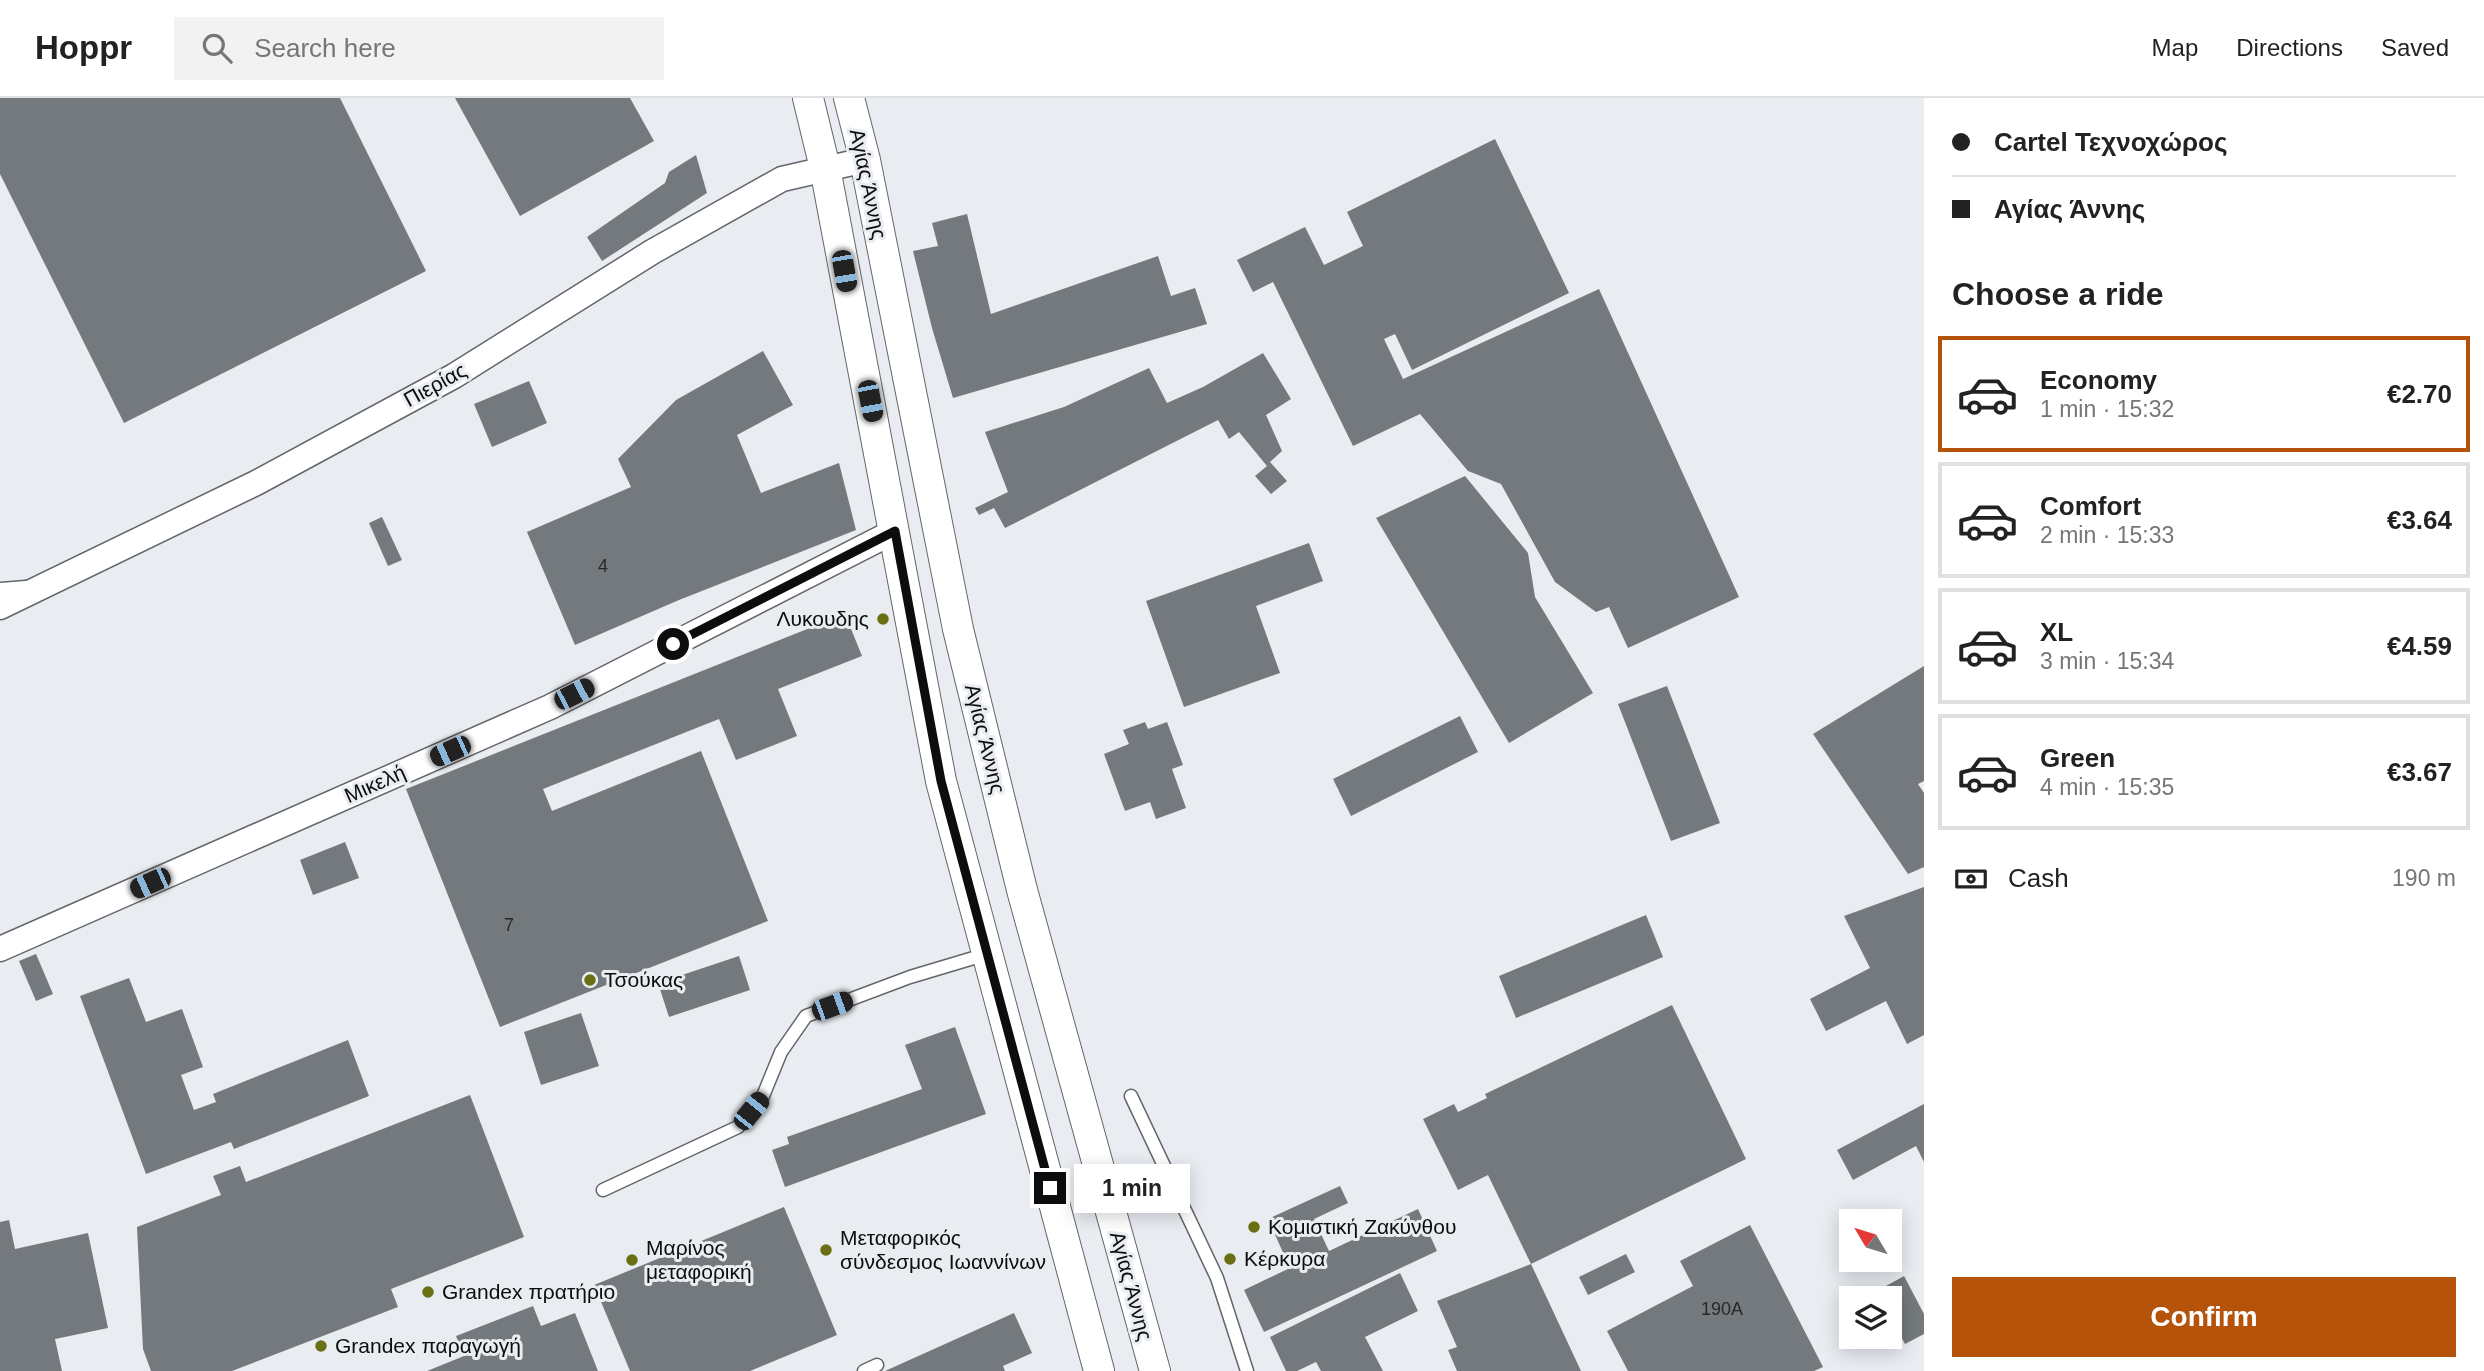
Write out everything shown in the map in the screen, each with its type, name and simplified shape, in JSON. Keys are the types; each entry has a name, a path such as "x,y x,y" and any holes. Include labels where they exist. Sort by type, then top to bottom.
{"street":[{"name":"Αγίας Άννης","path":"808,98 825,168 941,781 1099,1371"},
{"name":"Αγίας Άννης","path":"849,98 865,160 958,629 1022,890 1155,1371"},
{"name":"Πιερίας","path":"0,607 256,483 454,376 652,252 782,179 865,160"},
{"name":"Μικελή","path":"0,950 550,707 895,531"}],"lane":[{"path":"0,589 43,586"},
{"path":"603,1190 738,1127 763,1096 782,1052 806,1016 910,977 987,953"},
{"path":"1131,1096 1217,1278 1247,1371"},
{"path":"864,1371 877,1365"}],"building":[{"path":"0,98 340,98 426,271 124,423 0,174"},
{"path":"455,98 630,98 654,141 520,216"},
{"path":"1495,139 1569,293 1412,370 1395,334 1384,339 1403,379 1599,289 1739,597 1628,648 1609,607 1596,612 1555,582 1501,484 1468,471 1420,414 1353,446 1273,282 1253,292 1237,260 1305,227 1324,265 1363,246 1347,212"},
{"path":"696,155 707,193 602,261 587,237 665,183 669,172"},
{"path":"967,214 991,314 1158,256 1171,296 1195,288 1207,324 953,398 913,251 938,246 932,223"},
{"path":"763,351 793,405 737,435 761,493 839,463 856,530 679,600 575,645 527,532 631,487 618,459 676,400"},
{"path":"1263,353 1291,399 1266,415 1282,451 1270,462 1287,481 1271,494 1255,476 1267,466 1239,432 1229,439 1218,420 1005,528 994,508 979,515 975,508 1008,492 985,432 1064,407 1149,368 1167,403 1203,387"},
{"path":"529,381 547,423 492,447 474,404"},
{"path":"1465,476 1528,553 1535,597 1593,693 1509,743 1376,518"},
{"path":"382,517 402,560 388,566 369,523"},
{"path":"1309,543 1323,581 1256,606 1280,673 1184,707 1146,601"},
{"path":"845,614 862,656 778,689 797,736 736,760 719,719 543,789 552,811 701,751 768,921 500,1027 406,789"},
{"path":"1924,666 1924,781 1918,784 1924,793 1924,867 1908,874 1813,734"},
{"path":"1667,686 1720,823 1671,841 1618,704"},
{"path":"1460,716 1478,752 1351,816 1333,779"},
{"path":"1145,722 1148,729 1167,722 1183,765 1172,769 1186,808 1156,819 1150,802 1125,811 1104,754 1129,744 1123,730"},
{"path":"345,842 359,878 313,895 300,860"},
{"path":"1924,887 1924,1035 1907,1044 1886,1001 1826,1031 1810,999 1870,968 1844,916"},
{"path":"1646,915 1663,957 1516,1018 1499,976"},
{"path":"36,954 53,994 36,1001 19,961"},
{"path":"739,956 750,990 669,1017 658,983"},
{"path":"129,978 146,1022 182,1009 203,1067 181,1075 194,1110 216,1102 213,1094 348,1040 369,1096 234,1149 231,1142 146,1174 80,996"},
{"path":"1672,1005 1746,1159 1531,1264 1488,1175 1458,1190 1423,1119 1454,1104 1458,1112 1487,1098 1485,1094"},
{"path":"581,1013 599,1066 541,1085 524,1032"},
{"path":"955,1027 986,1114 785,1187 772,1150 789,1144 787,1137 922,1089 905,1045"},
{"path":"470,1095 524,1237 391,1289 398,1307 232,1371 151,1371 143,1349 137,1227 221,1195 213,1176 240,1166 246,1182"},
{"path":"1924,1104 1924,1162 1916,1146 1853,1180 1837,1150"},
{"path":"1340,1186 1348,1203 1314,1219 1329,1251 1418,1209 1437,1251 1264,1332 1244,1290 1290,1268 1268,1219"},
{"path":"784,1207 837,1335 750,1371 630,1371 594,1285"},
{"path":"9,1220 15,1249 88,1233 108,1328 55,1339 62,1371 0,1371 0,1222"},
{"path":"1750,1225 1823,1367 1814,1371 1628,1371 1607,1331 1693,1286 1680,1261"},
{"path":"1626,1254 1635,1272 1588,1295 1579,1277"},
{"path":"1531,1264 1581,1371 1457,1371 1448,1350 1457,1347 1437,1301"},
{"path":"1400,1273 1418,1311 1365,1337 1383,1371 1321,1371 1316,1362 1297,1371 1286,1371 1270,1337"},
{"path":"1904,1276 1924,1314 1924,1334 1905,1344 1902,1338 1902,1286 1886,1286"},
{"path":"533,1306 541,1326 575,1313 598,1371 427,1371 464,1356 456,1336"},
{"path":"1014,1313 1032,1353 1003,1366 1005,1371 885,1371"}],"place":[{"name":"Λυκουδης","path":"883,619"},
{"name":"Τσούκας","path":"590,980"},
{"name":"Κομιστική Ζακύνθου","path":"1254,1227"},
{"name":"Μεταφορικός σύνδεσμος Ιωαννίνων","path":"826,1250"},
{"name":"Κέρκυρα","path":"1230,1259"},
{"name":"Μαρίνος μεταφορική","path":"632,1260"},
{"name":"Grandex πρατήριο","path":"428,1292"},
{"name":"Grandex παραγωγή","path":"321,1346"}],"route":[{"path":"673,644 895,531 941,781 1050,1188"}]}
